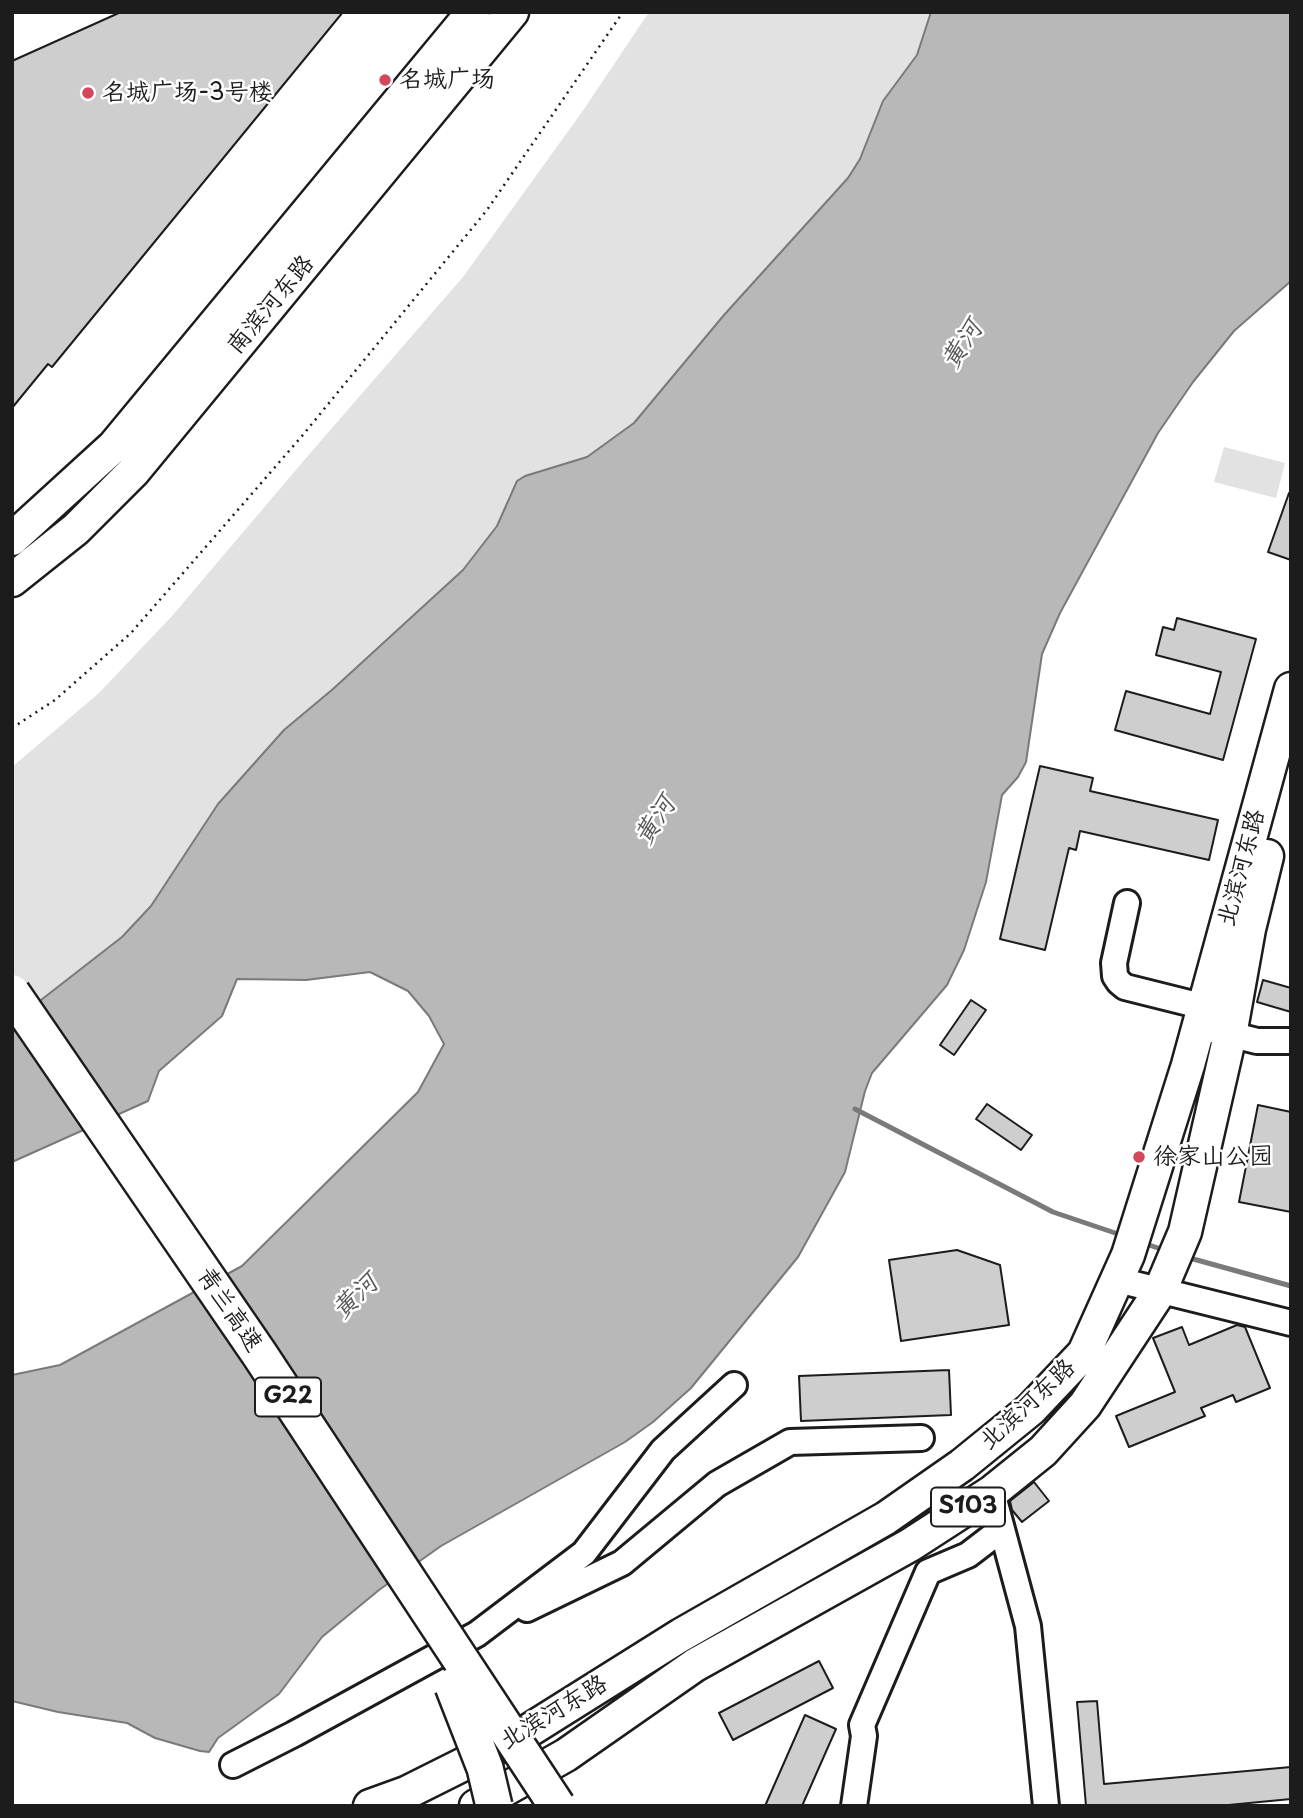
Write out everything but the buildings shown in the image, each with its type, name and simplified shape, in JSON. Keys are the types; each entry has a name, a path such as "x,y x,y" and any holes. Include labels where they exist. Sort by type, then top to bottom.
{"highway":[{"name":"青兰高速","path":"12,993 260,1355 557,1806"},
{"name":"青兰高速","path":"12,1029 453,1686"},
{"path":"453,1686 485,1768 494,1806"},
{"path":"453,1686 531,1806"}],"main road":[{"name":"南滨河东路","path":"12,539 114,446 473,12"},
{"name":"南滨河东路","path":"12,580 76,529 133,472 512,12"},
{"name":"北滨河东路","path":"370,1806 406,1793 520,1736 681,1635 886,1518 962,1465 1031,1409 1084,1353 1123,1267 1141,1215 1202,1017 1291,689"},
{"name":"北滨河东路","path":"475,1806 566,1755 695,1665 911,1545 992,1492 1043,1451 1085,1405 1165,1280 1185,1231 1230,1035 1250,929 1291,762"}],"street":[{"path":"1127,904 1114,963 1115,976 1119,982 1202,1017 1230,1035 1257,1041 1291,1041"},
{"path":"1123,1267 1291,1323"},
{"path":"477,1634 584,1553 663,1450 734,1385"},
{"path":"233,1765 477,1634 622,1563 717,1484 790,1442 920,1438"},
{"path":"992,1492 993,1536 1028,1626 1046,1806"},
{"path":"976,1572 993,1536"},
{"path":"854,1806 864,1736 862,1725 928,1572 968,1555 993,1536"}],"path":[{"path":"12,728 55,699 131,633 302,436 487,210 623,12"}],"shaded area":[{"path":"649,12 931,12 917,55 883,101 860,159 848,178 724,315 634,423 587,457 525,476 510,493 497,526 463,570 284,730 218,804 151,906 122,937 40,1000 12,973 12,767 99,693 172,616 463,277 582,112"},
{"path":"1224,447 1285,463 1276,498 1214,482"}],"water":[{"name":"黄河","path":"931,12 1291,12 1291,281 1234,331 1193,382 1158,433 1060,613 1042,654 1026,762 1018,777 1002,795 986,882 964,950 947,985 872,1073 845,1172 798,1257 691,1388 653,1422 625,1442 441,1546 379,1590 322,1637 279,1694 218,1738 209,1752 155,1738 127,1723 58,1712 12,1701 12,1375 60,1365 242,1266 418,1092 444,1044 429,1016 408,991 370,972 306,980 237,979 222,1016 159,1071 148,1101 12,1162 12,1017 41,1000 122,937 151,906 218,804 284,730 463,570 497,526 517,481 525,476 587,457 634,423 724,315 848,178 860,159 883,101 917,55"}],"waterway":[{"path":"855,1109 1053,1212 1124,1236"},
{"path":"1143,1243 1167,1251"},
{"path":"1186,1257 1291,1286"}],"place":[{"name":"名城广场","path":"385,80"},
{"name":"名城广场-3号楼","path":"88,93"},
{"name":"徐家山公园","path":"1139,1157"}]}
